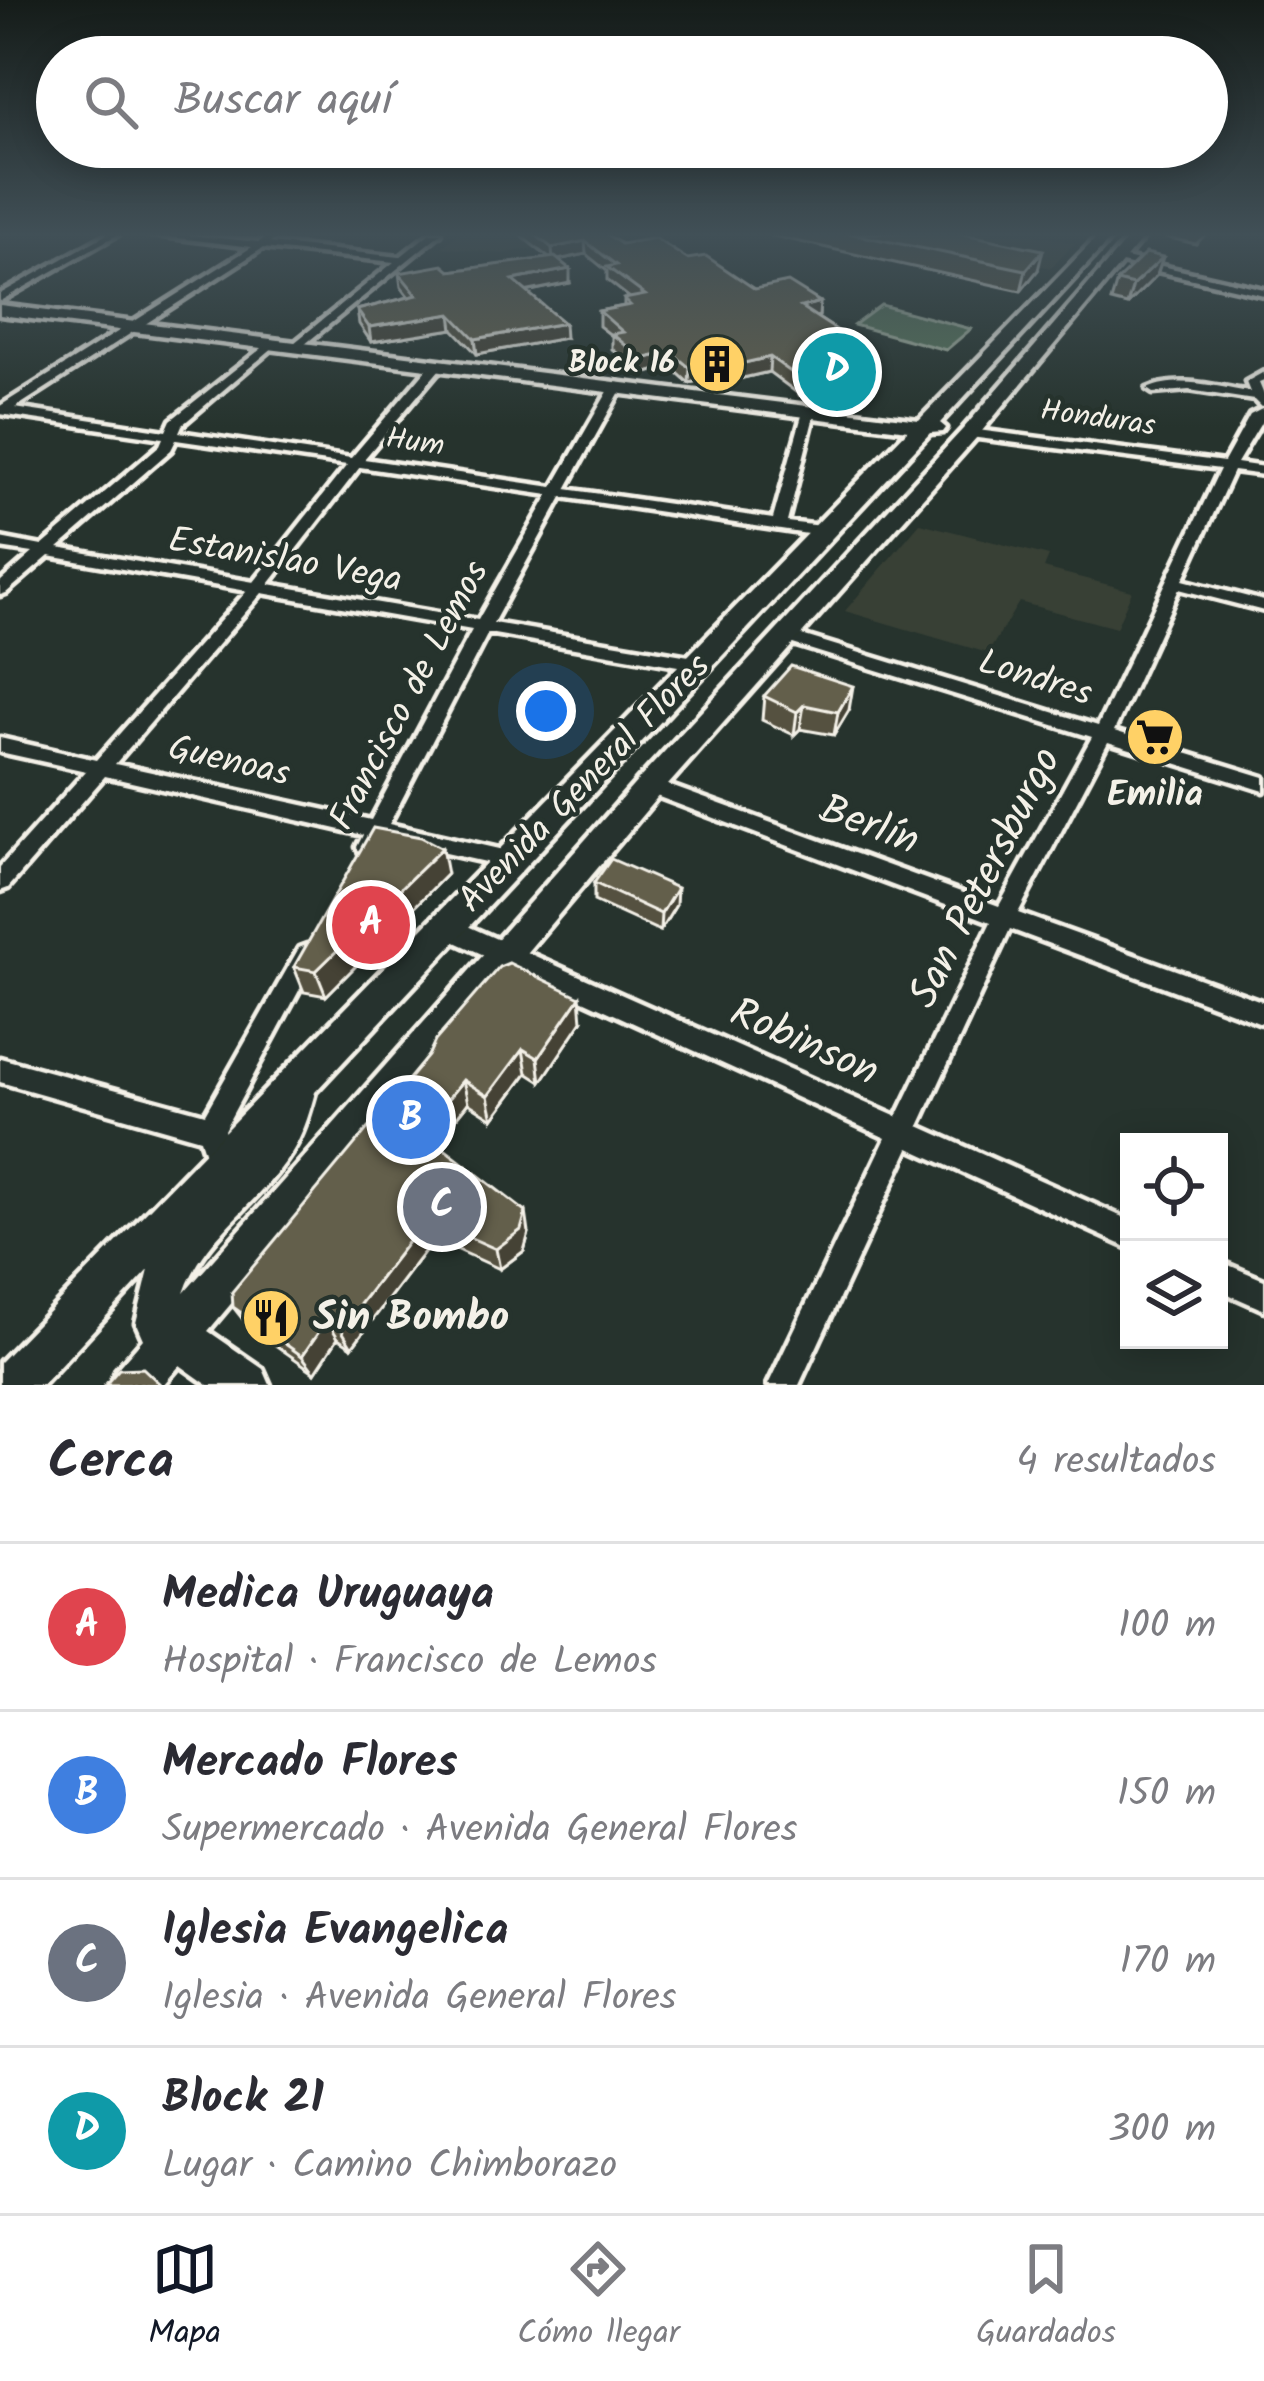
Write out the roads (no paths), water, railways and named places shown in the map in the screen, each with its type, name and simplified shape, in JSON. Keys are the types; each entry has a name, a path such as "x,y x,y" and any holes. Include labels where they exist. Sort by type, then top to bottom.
{"main road":[{"name":"Avenida General Flores","path":"133,1385 650,786 883,529 946,429 1055,298"},
{"name":"Avenida General Flores","path":"10,1385 215,1147 299,1084 701,664 821,531 946,429 1078,298"},
{"path":"0,310 946,429"},
{"path":"248,1385 158,1323 165,1278 178,1247 281,1134 299,1084"}],"street":[{"path":"1,411 182,298"},
{"path":"295,347 356,298"},
{"path":"0,590 166,447 176,423 271,344"},
{"path":"0,882 253,589 436,366"},
{"name":"San Petersburgo","path":"783,1385 1004,918 1177,583 1261,405 1252,382 1264,376"},
{"path":"1153,388 1189,386 1261,405"},
{"name":"Francisco de Lemos","path":"355,869 616,388"},
{"name":"Hum","path":"1,411 821,531"},
{"path":"779,524 809,412"},
{"name":"Honduras","path":"946,429 1264,472"},
{"name":"Estanislao Vega","path":"0,543 701,664"},
{"path":"1177,583 1264,606"},
{"name":"Londres","path":"786,636 1264,784"},
{"name":"Guenoas","path":"0,745 512,860"},
{"name":"Berlín","path":"650,786 1264,1013"},
{"name":"Robinson","path":"446,928 1120,1230"},
{"path":"0,1070 215,1147 322,929"},
{"path":"1228,1279 1264,1294"}],"place":[{"name":"Block 16","path":"717,364"},
{"name":"Block 21","path":"837,372"},
{"name":"Emilia","path":"1155,737"},
{"name":"Medica Uruguaya","path":"371,925"},
{"name":"Mercado Flores","path":"411,1120"},
{"name":"Iglesia Evangelica","path":"442,1207"},
{"name":"Sin Bombo","path":"271,1318"}]}
